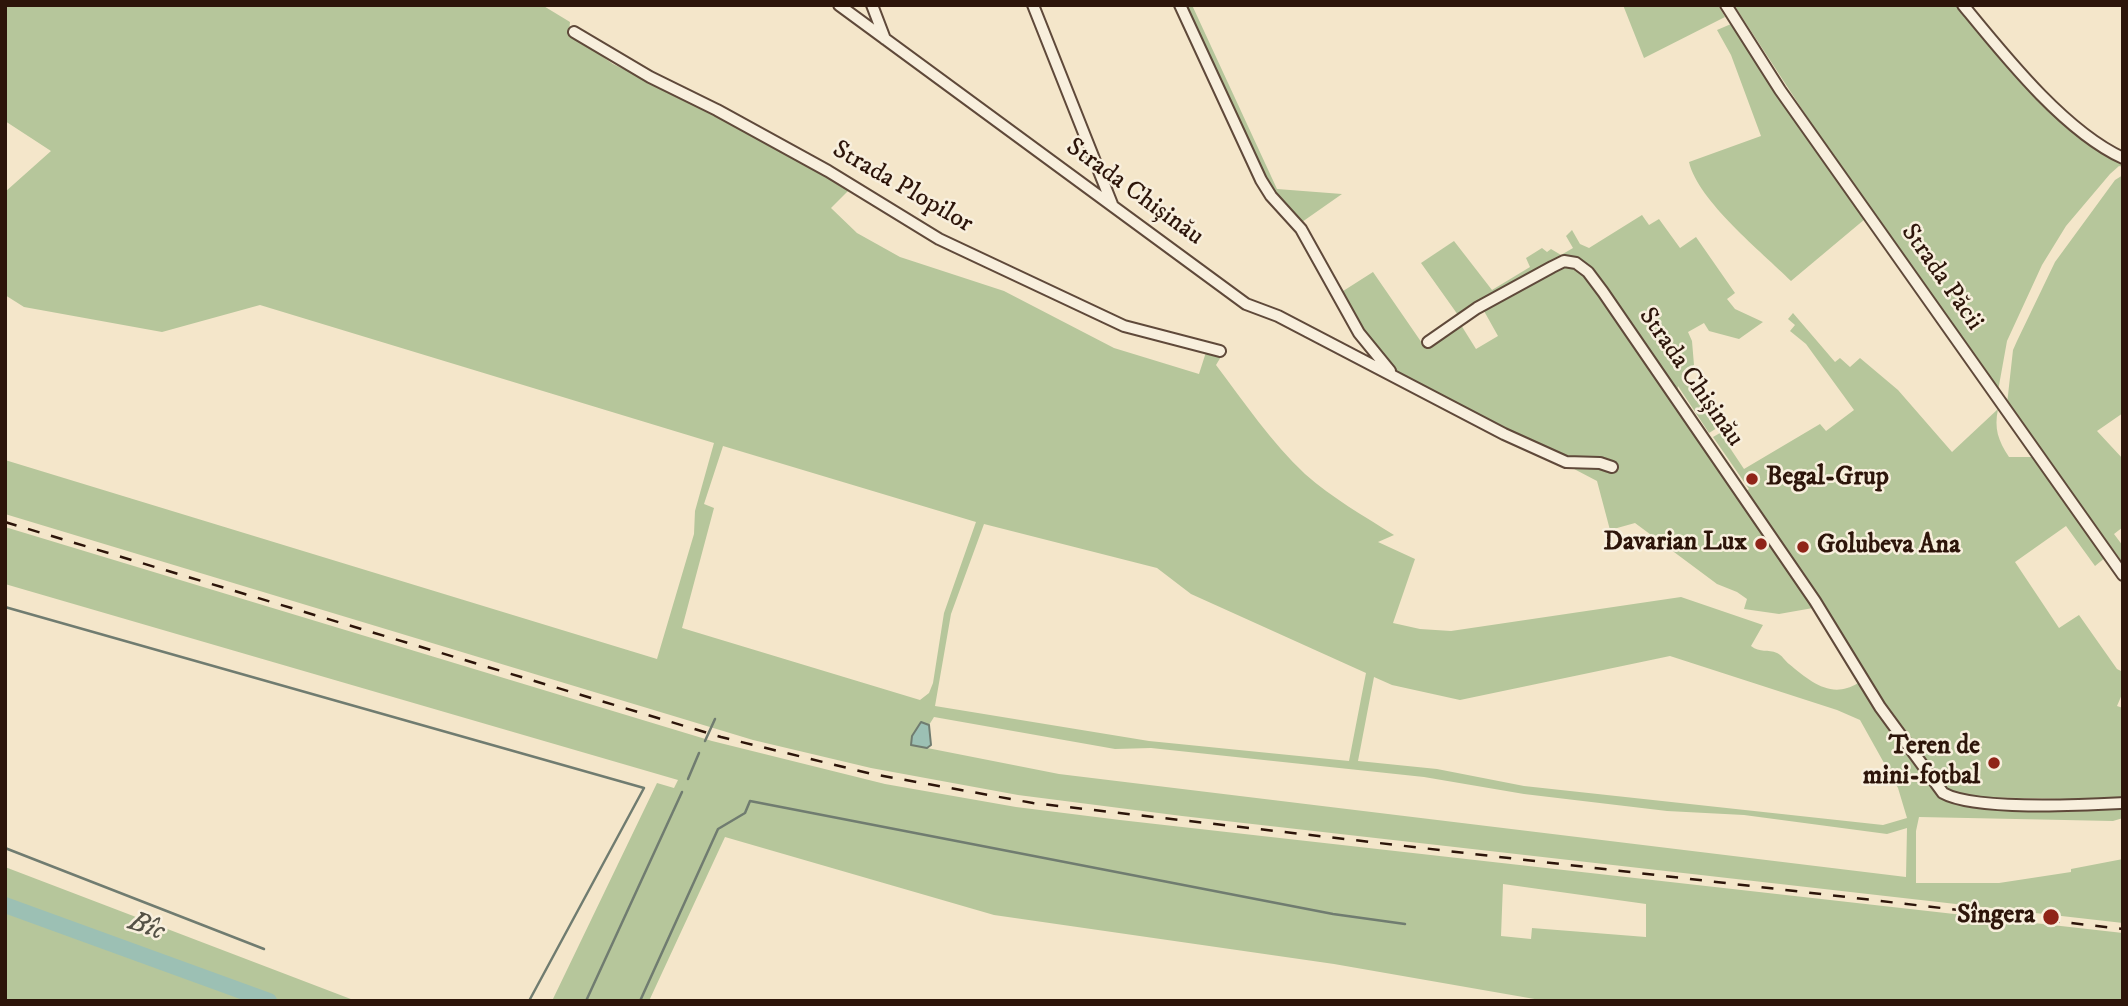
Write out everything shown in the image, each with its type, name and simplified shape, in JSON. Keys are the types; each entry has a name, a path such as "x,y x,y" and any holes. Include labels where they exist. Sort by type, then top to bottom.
{"street":[{"name":"Strada Chișinău","path":"839,5 1246,304 1278,316 1451,408 1566,462 1585,461 1612,467"},
{"path":"872,5 885,39"},
{"path":"1033,5 1113,206"},
{"path":"1180,5 1261,180 1301,229 1359,333 1392,375"},
{"name":"Strada Păcii","path":"1726,5 1787,102 2123,575"},
{"path":"1963,5 1999,50 2052,105 2096,143 2123,158"},
{"path":"1972,5 1975,20"},
{"name":"Strada Plopilor","path":"574,32 650,77 817,165 939,239 1124,326 1220,351"},
{"name":"Strada Chișinău","path":"1428,342 1477,308 1552,267 1564,261 1576,263 1588,272 1681,404 1815,601 1880,707 1943,793 1950,797 1984,802 2051,805 2123,803"}],"green space":[{"path":"5,5 542,5 570,22 569,33 613,64 713,112 849,190 831,208 857,233 900,257 1004,291 1114,348 1199,374 1207,349 1222,355 1216,365 1293,462 1326,491 1394,535 1378,542 1415,559 1393,623 1420,629 1451,631 1681,597 1763,625 1751,646 1754,648 1779,654 1805,677 1821,686 1839,690 1858,683 1934,789 1947,801 1960,805 2123,809 2123,818 2113,821 1919,817 1916,831 1916,883 1999,883 2071,872 2071,869 2123,859 2123,923 1182,816 1018,795 871,768 753,740 5,514 5,460 657,659 694,534 695,511 714,443 260,305 162,332 24,307 5,295 5,192 51,151 5,121","holes":["723,446 976,522 944,613 929,693 920,700 682,628 714,508 704,504","984,524 1157,568 1191,594 1366,673 1349,761 1149,741 935,706 951,614","1670,656 1837,710 1860,720 1898,788 1907,818 1883,825 1524,786 1437,769 1358,761 1374,677 1392,685 1460,700","934,717 1115,749 1151,748 1424,777 1524,794 1667,811 1744,815 1887,834 1907,828 1906,877 1059,774 912,745 921,722 929,725"]},
{"path":"1186,5 1192,5 1277,189 1342,194 1302,222 1264,180"},
{"path":"1623,5 1718,5 1725,17 1644,58"},
{"path":"1734,5 1958,5 2007,64 2123,163 2123,167 2119,166 2110,174 2066,226 2042,265 2007,341 1998,391 1839,166"},
{"path":"1731,24 1865,219 1791,281 1718,209 1695,177 1689,162 1761,136 1731,55 1717,30"},
{"path":"2123,175 2123,413 2097,431 2123,459 2123,527 2114,534 2123,546 2123,563 2007,404 2013,350 2055,262 2115,180"},
{"path":"1642,215 1649,225 1659,219 1680,248 1696,237 1735,293 1727,299 1735,309 1763,322 1739,339 1709,331 1704,323 1688,332 1692,341 1694,365 1682,373 1717,428 1709,433 1678,386 1677,392 1593,269 1581,260 1571,257 1458,315 1421,263 1454,241 1492,290 1530,267 1526,258 1542,248 1547,252 1551,249 1561,255 1573,248 1566,236 1572,230 1580,244 1589,248"},
{"path":"1565,265 1583,273 1813,608 1779,614 1744,609 1747,599 1717,584 1635,523 1610,530 1597,481 1393,371 1360,330 1340,293 1373,272 1424,346 1433,345 1461,325 1476,349 1498,336 1484,311"},
{"path":"1793,313 1835,362 1840,358 1850,367 1860,358 1898,390 1952,452 1998,409 1998,434 2009,457 2033,457 2106,557 2095,566 2066,526 2015,562 2059,628 2079,615 2117,669 2123,672 2123,692 2117,706 2123,708 2123,800 1971,797 1953,793 1941,785 1890,715 1746,491 1749,489 1713,437 1720,433 1744,469 1820,424 1826,431 1854,410 1806,344 1790,331 1795,325 1788,319"},
{"path":"5,527 712,741 885,784 1016,807 1120,820 2123,933 2123,1001 1546,1001 1334,964 994,915 725,837 649,1001 552,1001 657,783 674,788 678,780 5,584","holes":["1503,884 1646,904 1646,937 1532,928 1531,939 1501,936"]},
{"path":"5,867 356,1001 5,1001"}],"water":[{"path":"921,722 929,725 931,745 927,748 911,745 912,736"}],"waterway":[{"path":"5,607 644,788 529,1001"},
{"path":"705,741 715,719"},
{"path":"688,779 699,753"},
{"path":"586,1001 682,792"},
{"path":"640,1001 718,829 745,813 750,801 1333,914 1405,924"},
{"path":"5,848 264,949"},
{"name":"Bîc","path":"5,905 269,1001"}],"railway":[{"path":"5,522 721,737 872,774 1033,803 2123,929"}],"place":[{"name":"Begal-Grup","path":"1752,479"},
{"name":"Davarian Lux","path":"1761,544"},
{"name":"Golubeva Ana","path":"1803,547"},
{"name":"Teren de mini-fotbal","path":"1994,763"},
{"name":"Sîngera","path":"2051,917"}]}
